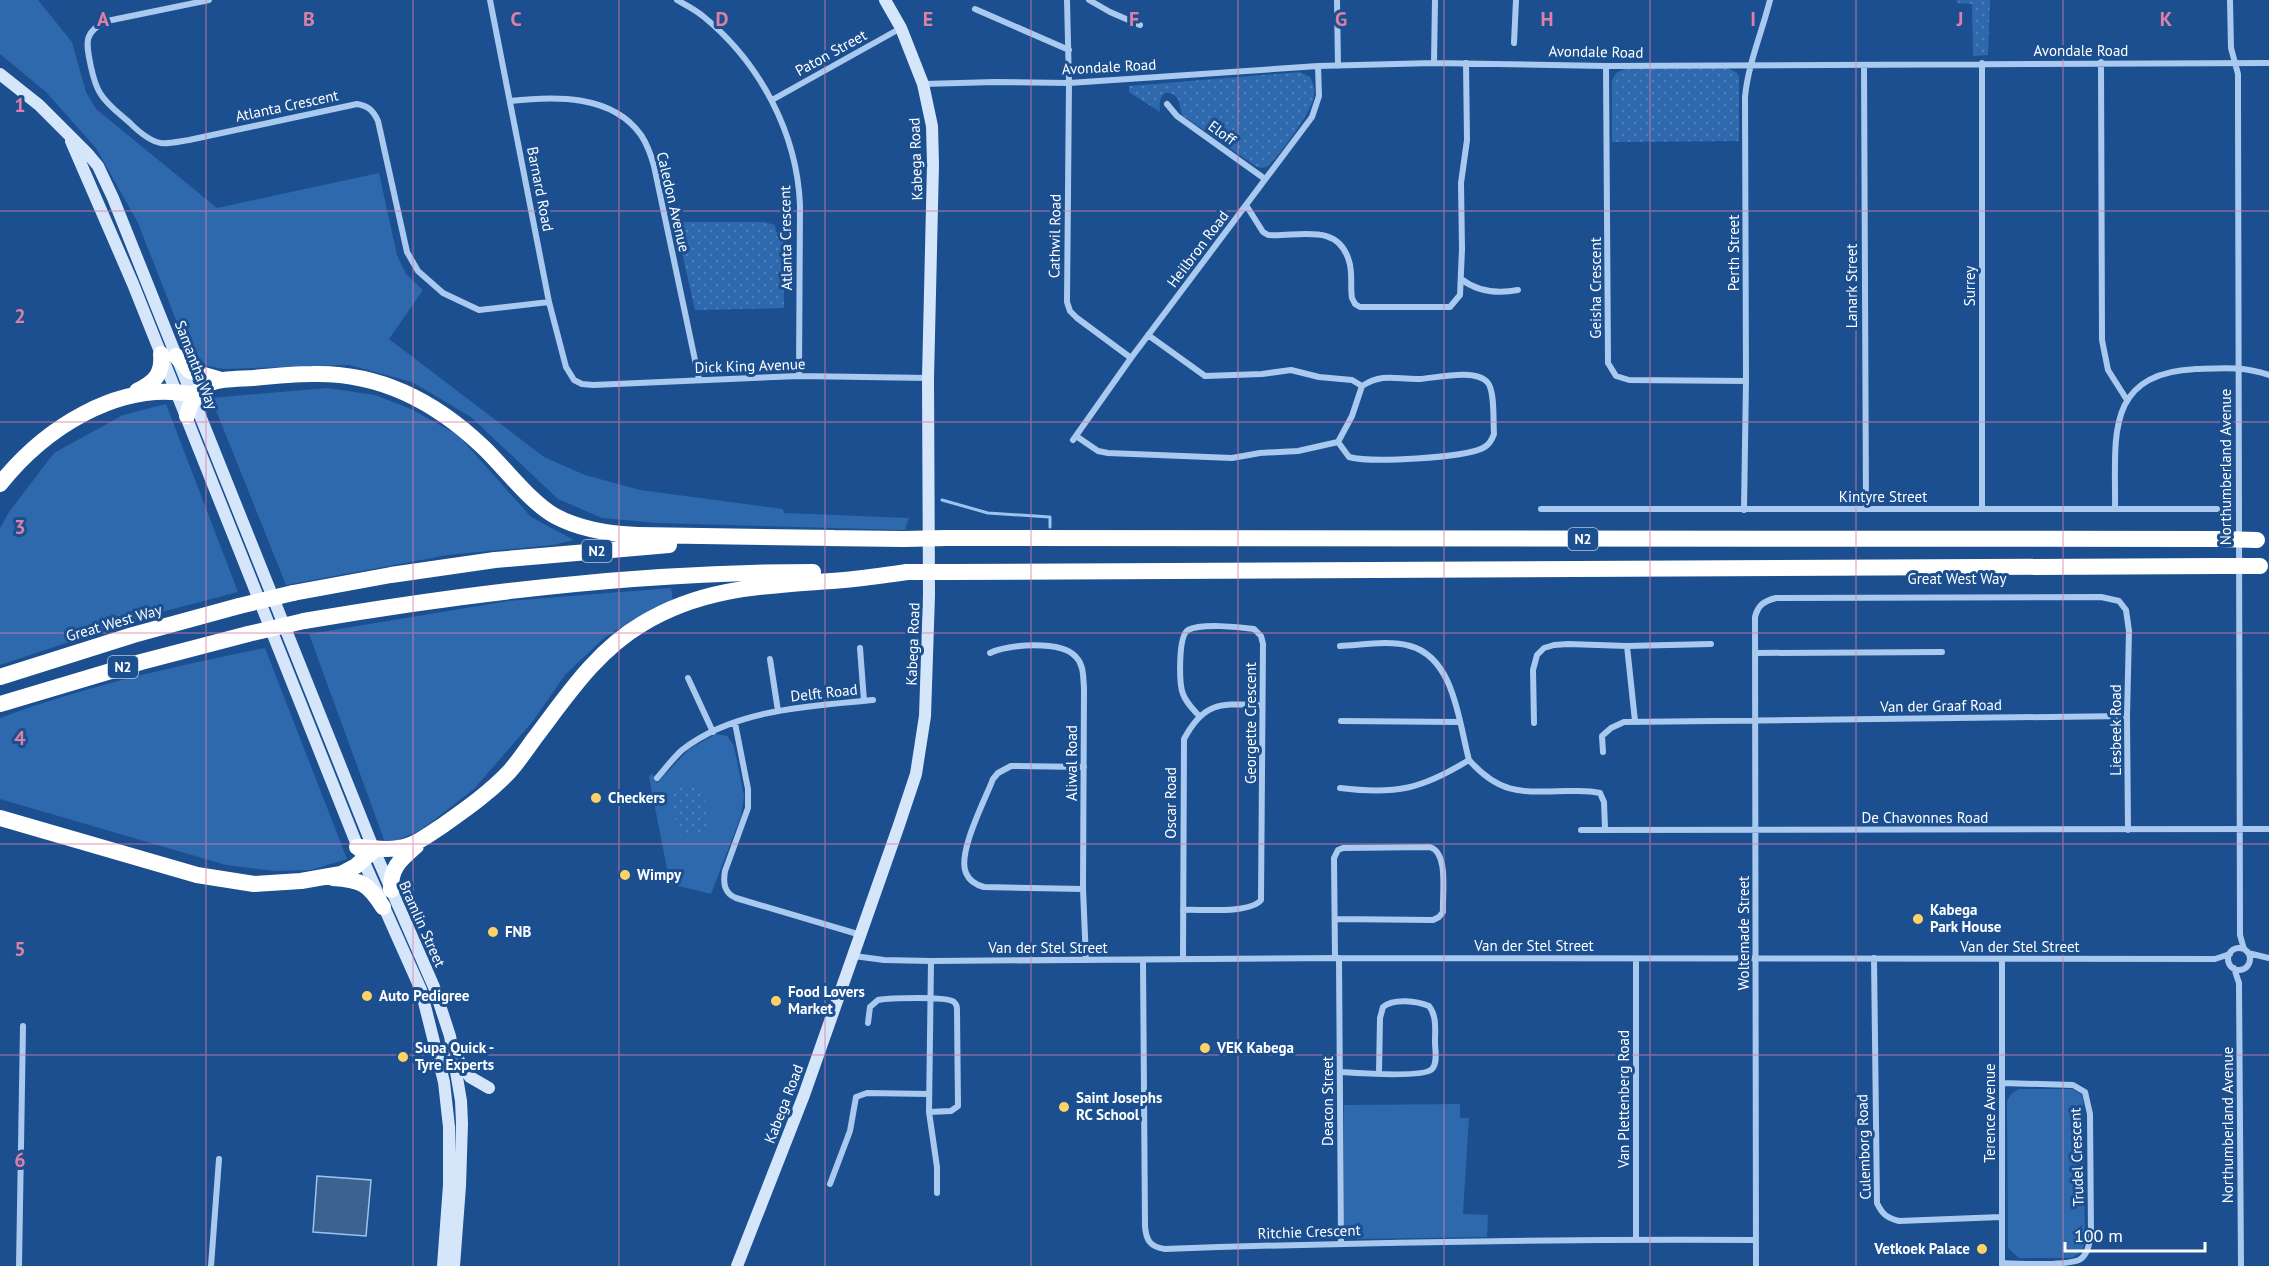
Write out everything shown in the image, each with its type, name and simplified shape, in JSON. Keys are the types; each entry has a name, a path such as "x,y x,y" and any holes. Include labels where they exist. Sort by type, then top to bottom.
{"highway":[{"path":"0,484 22,459 69,422 152,383 169,355 190,371 223,380"},
{"path":"120,399 156,390 186,394 223,380 313,374 339,375 370,381 414,396 439,410 462,428 543,508 555,516 589,530 638,535 834,538"},
{"path":"186,394 187,416"},
{"name":"N2","path":"834,538 2263,540"},
{"name":"Great West Way","path":"0,677 133,635 239,606 293,593 392,575 495,560 692,544 834,538"},
{"name":"N2","path":"0,704 130,665 304,621 398,605 587,582 692,574 2264,566"},
{"path":"391,890 392,874 397,862 423,839 488,793 511,770 596,660 613,643 640,625 669,608 695,598 722,592 907,572"},
{"path":"0,818 217,879 254,884 327,878 358,881 374,892 383,907"},
{"path":"327,878 341,874 367,851 400,848 423,839"}],"main road":[{"name":"Kabega Road","path":"737,1266 804,1095 854,956 916,774 925,716 929,595 928,378 932,126 923,84 901,28 885,0"},
{"name":"Samantha Way","path":"0,74 39,105 98,166 144,273 169,355 277,611"},
{"name":"Samantha Way","path":"187,416 264,615"},
{"name":"Bramlin Street","path":"277,611 367,851 383,907 421,990 444,1082 450,1150 443,1266"},
{"name":"Bramlin Street","path":"264,615 367,851 391,890 434,987 453,1049 462,1123 454,1266"},
{"path":"453,1049 470,1077 489,1088"}],"street":[{"name":"Atlanta Crescent","path":"209,0 107,21 96,26 87,41 98,92 137,130 161,143 189,140 357,104 366,105 374,112 378,121 407,252 418,271 443,293 479,310 549,302"},
{"name":"Barnard Road","path":"490,0 549,302 566,367 574,380"},
{"name":"Atlanta Crescent","path":"677,0 704,16 743,56 771,99 791,146 799,184 799,376"},
{"name":"Cathwil Road","path":"1069,0 1067,302 1070,311 1077,318 1131,358"},
{"path":"1089,0 1140,25"},
{"path":"1337,0 1338,66"},
{"path":"1434,63 1435,0"},
{"path":"1514,43 1516,0"},
{"name":"Perth Street","path":"1744,510 1745,97 1747,75 1753,63 1770,0"},
{"name":"Northumberland Avenue","path":"2230,0 2231,48 2236,63 2238,104 2240,935 2246,951 2247,966 2239,983"},
{"path":"975,9 1069,50"},
{"name":"Paton Street","path":"771,99 901,28"},
{"path":"2101,62 2102,340 2108,370 2127,400"},
{"name":"Avondale Road","path":"923,84 1069,83 1317,66 1434,63 1606,66 1753,63 1864,65 2101,62 2269,63"},
{"path":"1246,205 1263,232 1268,235 1326,235 1339,241 1349,261 1352,298 1360,307 1450,307 1460,295 1461,183 1467,140 1466,63"},
{"name":"Surrey","path":"1982,63 1982,509"},
{"name":"Lanark Street","path":"1864,65 1866,508"},
{"name":"Heilbron Road","path":"1317,66 1318,96 1312,117 1131,358 1075,438 1098,451 1108,453 1222,458 1298,451 1338,442"},
{"name":"Geisha Crescent","path":"1606,66 1608,363 1616,376 1629,380 1746,381"},
{"name":"Caledon Avenue","path":"510,100 546,97 590,103 619,116 642,136 654,166 699,379"},
{"name":"Eloff","path":"1167,104 1177,116 1265,179"},
{"path":"1461,279 1473,287 1489,292 1518,290"},
{"path":"1148,335 1205,376 1262,374 1291,370 1319,377 1352,380 1362,386"},
{"path":"2115,509 2116,434 2119,418 2127,400 2141,385 2161,374 2176,370 2238,367 2269,375"},
{"name":"Dick King Avenue","path":"574,380 582,384 593,385 799,376 928,378"},
{"path":"1438,376 1466,376 1482,379 1491,391 1492,440 1484,447 1441,458 1362,460 1349,457 1338,442 1352,416 1362,386 1377,379 1390,377 1420,379 1438,376"},
{"name":"Kintyre Street","path":"1540,509 2217,509"},
{"name":"Great West Way","path":"1763,603 1776,598 2101,597 2112,598 2123,605 2128,618 2129,631"},
{"name":"Woltemade Street","path":"1756,1266 1755,617 1763,603"},
{"name":"Georgette Crescent","path":"1183,910 1245,909 1258,905 1261,900 1263,883 1263,644 1254,629 1197,628 1188,630 1182,640 1182,690 1186,701 1200,717"},
{"name":"Liesbeek Road","path":"2128,830 2129,631"},
{"path":"1340,646 1398,644 1412,646 1426,654 1442,671 1449,683 1469,760 1498,786 1511,789 1600,793 1604,802 1605,829"},
{"path":"1534,723 1533,670 1537,655 1544,648 1568,644 1626,646 1711,644"},
{"name":"Aliwal Road","path":"990,654 1014,646 1064,648 1082,665 1084,688 1083,890 1086,960"},
{"path":"1626,646 1635,721"},
{"path":"860,648 864,701"},
{"path":"1756,653 1942,652"},
{"name":"Delft Road","path":"770,659 778,711"},
{"path":"688,678 713,732"},
{"name":"Delft Road","path":"657,778 680,752 713,732 735,723 778,711 873,700"},
{"path":"1200,717 1213,706 1262,705"},
{"name":"Van der Graaf Road","path":"1603,752 1602,736 1611,728 1624,722 1635,721 2127,716"},
{"name":"Oscar Road","path":"1183,960 1183,748 1189,729 1200,717"},
{"path":"1341,721 1460,722"},
{"path":"735,723 748,789 748,808 725,871 724,885 730,895 861,935"},
{"path":"1340,788 1383,791 1414,788 1449,773 1469,760"},
{"path":"1083,890 984,887 969,879 964,866 964,852 993,779 998,773 1011,766 1084,767"},
{"name":"De Chavonnes Road","path":"1581,830 2268,829"},
{"name":"Deacon Street","path":"1335,919 1432,920 1440,917 1443,912 1440,855 1436,849 1430,847 1343,848 1338,850 1334,858 1335,919 1340,1072 1341,1243"},
{"name":"Northumberland Avenue","path":"2240,935 2233,951 2232,966 2239,983 2241,1266"},
{"name":"Van der Stel Street","path":"2215,959 2233,951 2246,951"},
{"path":"2246,951 2267,958"},
{"name":"Van der Stel Street","path":"854,956 884,960 931,961 1337,958 2215,959 2232,966 2247,966"},
{"name":"Culemborg Road","path":"1874,958 1876,1203 1881,1213 1899,1221 2001,1217"},
{"path":"2247,966 2267,958"},
{"name":"Van Plettenberg Road","path":"1636,959 1636,1239"},
{"name":"Ritchie Crescent","path":"1143,960 1145,1226 1146,1237 1150,1243 1165,1249 1341,1243 1636,1239 1756,1240"},
{"name":"Terence Avenue","path":"2002,960 2002,1265"},
{"path":"931,961 929,1112 936,1160 937,1193"},
{"path":"868,1023 870,1007 878,1000 930,998 950,1000 956,1006 958,1106 951,1112 929,1112"},
{"path":"1340,1072 1379,1073 1426,1073 1434,1066 1435,1018 1429,1006 1422,1003 1404,1002 1390,1003 1383,1007 1380,1018 1379,1073"},
{"path":"20,1266 23,1026"},
{"name":"Trudel Crescent","path":"2002,1083 2073,1085 2085,1092 2090,1114 2091,1235 2089,1248 2078,1261 2061,1264 2002,1265"},
{"path":"830,1184 850,1131 855,1100 859,1094 929,1094"},
{"path":"212,1266 219,1159"}],"shaded area":[{"path":"0,0 38,0 72,42 86,92 96,109 217,208 379,173 397,255 406,274 423,290 389,339 544,457 585,475 640,490 783,509 784,513 909,518 905,530 657,523 602,518 558,499 471,417 412,382 349,365 223,369 198,364 187,348 138,223 96,148 46,92 0,54"},
{"path":"1957,0 1990,0 1988,55 1973,56 1972,4 1957,3"},
{"path":"1728,68 1737,73 1739,77 1739,141 1612,142 1612,80 1616,73 1624,69"},
{"path":"1300,72 1310,77 1313,85 1314,94 1311,106 1285,147 1271,163 1263,168 1257,167 1182,115 1178,99 1171,93 1162,96 1160,112 1129,92 1129,86"},
{"path":"675,222 764,222 775,225 776,232 783,232 784,308 695,310"},
{"path":"327,388 375,395 411,409 458,435 531,517 574,540 553,545 448,555 286,585 211,398"},
{"path":"166,404 238,592 154,614 0,665 0,528 9,512 54,453 123,415"},
{"path":"671,588 673,602 638,617 604,638 565,675 533,721 474,789 421,830 386,845 309,634 508,601"},
{"path":"265,648 347,859 311,870 275,871 226,865 0,799 0,718 65,696 131,678"},
{"path":"716,734 727,736 734,746 744,796 741,816 711,894 670,884 649,777 652,773 657,783 689,749"},
{"path":"703,784 708,833 677,837 672,788"},
{"path":"2019,1089 2072,1089 2081,1094 2083,1099 2085,1242 2082,1251 2072,1258 2019,1258 2008,1248 2007,1101 2011,1094"},
{"path":"1460,1104 1460,1118 1469,1118 1463,1214 1488,1215 1487,1237 1357,1239 1348,1234 1344,1226 1344,1105"},
{"path":"317,1176 371,1180 366,1236 313,1232"}],"waterway":[{"path":"942,500 988,513 1050,517 1050,527"}],"place":[{"name":"Checkers","path":"596,798"},
{"name":"Wimpy","path":"625,875"},
{"name":"Kabega Park House","path":"1918,919"},
{"name":"FNB","path":"493,932"},
{"name":"Auto Pedigree","path":"367,996"},
{"name":"Food Lovers Market","path":"776,1001"},
{"name":"VEK Kabega","path":"1205,1048"},
{"name":"Supa Quick - Tyre Experts","path":"403,1057"},
{"name":"Saint Josephs RC School","path":"1064,1107"},
{"name":"Vetkoek Palace","path":"1982,1249"}]}
